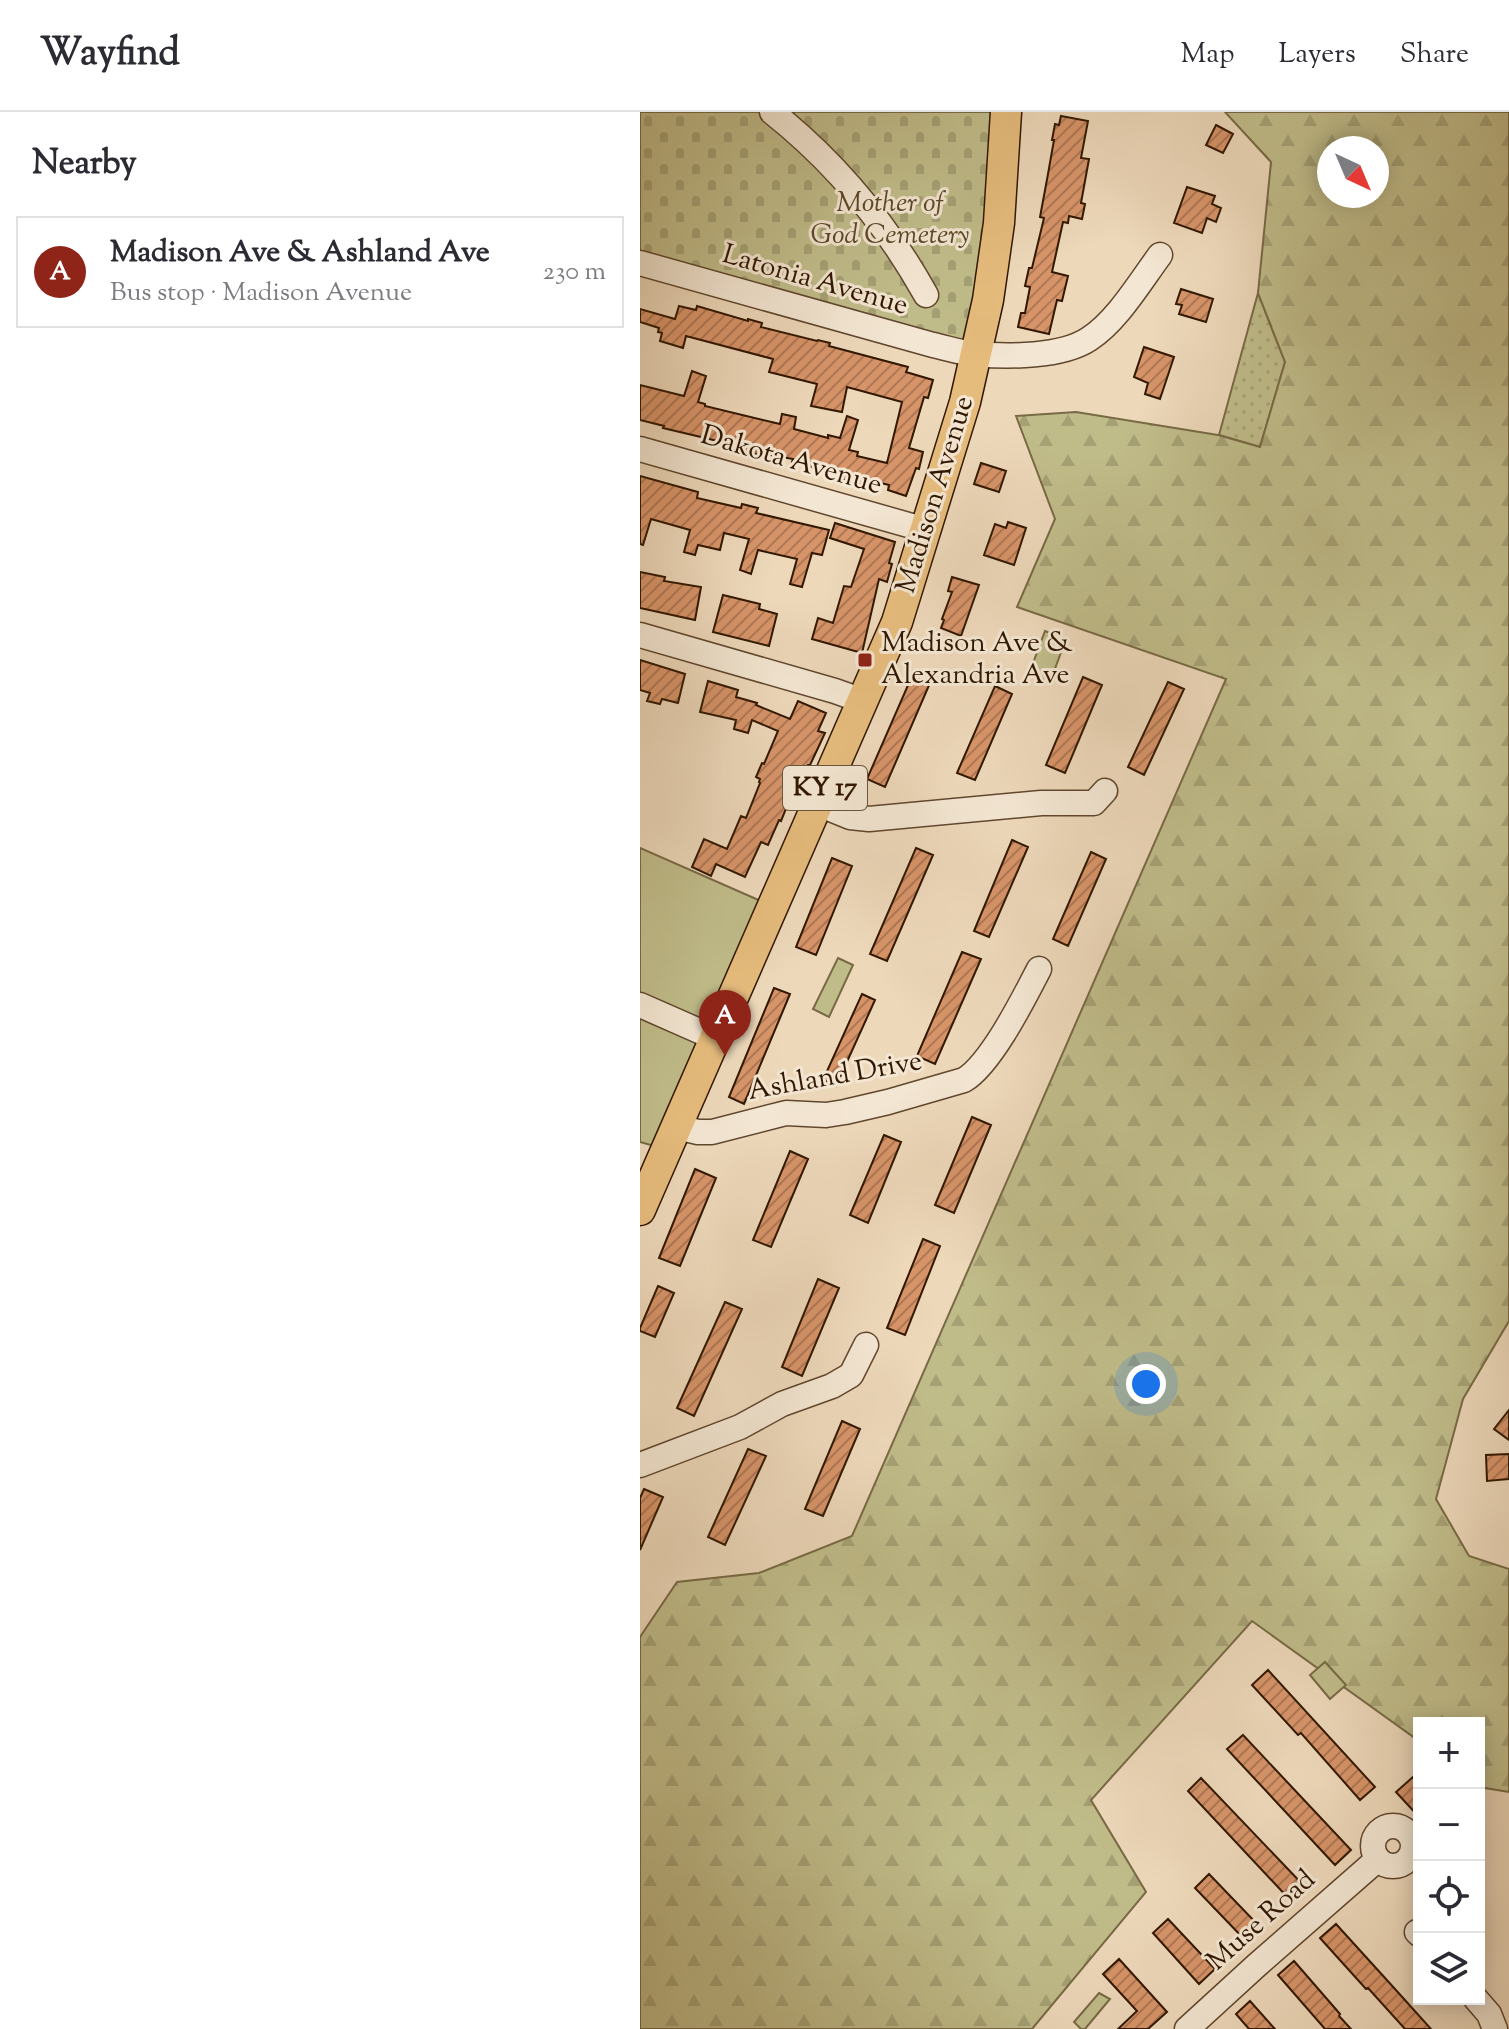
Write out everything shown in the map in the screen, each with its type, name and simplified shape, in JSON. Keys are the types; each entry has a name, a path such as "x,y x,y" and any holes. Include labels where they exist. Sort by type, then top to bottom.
{"main road":[{"name":"Madison Avenue","path":"640,1210 897,622 965,402 988,300 999,223 1006,112"}],"street":[{"path":"772,112 820,153 855,191 911,268 926,295"},
{"name":"Latonia Avenue","path":"640,263 933,345 974,354 1038,355 1072,349 1092,338 1114,316 1160,255"},
{"name":"Dakota Avenue","path":"640,449 926,530"},
{"path":"640,635 863,701"},
{"path":"818,804 850,817 869,819 1041,803 1094,803 1105,791"},
{"name":"Ashland Drive","path":"677,1127 712,1132 786,1113 826,1115 888,1102 964,1080 989,1056 1039,969"},
{"path":"640,1005 715,1038"},
{"path":"640,1465 740,1427 782,1404 832,1386 851,1375 866,1345"},
{"name":"Muse Road","path":"1201,2025 1257,1965 1378,1859"},
{"path":"1481,2005 1498,2029 1509,2018"}],"green space":[{"name":"Mother of God Cemetery","path":"640,112 1006,112 974,354 640,263"},
{"path":"1225,112 1509,112 1509,1321 1463,1399 1436,1499 1469,1556 1509,1569 1509,1792 1485,1788 1485,1717 1413,1717 1413,1737 1252,1621 1091,1800 1146,1892 1032,2029 640,2029 640,1637 677,1582 759,1573 852,1536 1226,679 1017,607 1055,519 1016,416 1076,412 1218,435 1260,447 1285,362 1258,293 1271,162"},
{"path":"1258,293 1285,362 1260,447 1219,435"},
{"path":"1045,631 1066,639 1050,682 1029,674"},
{"path":"640,848 763,902 658,1147 640,1142"},
{"path":"838,958 853,965 829,1017 813,1009"},
{"path":"1325,1662 1346,1685 1330,1699 1310,1675"},
{"path":"1099,1993 1110,1999 1085,2029 1081,2029 1074,2022"}],"building":[{"path":"1061,116 1088,121 1081,158 1089,159 1081,203 1085,204 1082,219 1069,216 1068,223 1063,222 1052,272 1068,276 1062,301 1057,300 1049,334 1018,327 1021,313 1025,313 1030,287 1025,286 1044,218 1040,217 1055,124 1059,125"},
{"path":"1216,125 1233,134 1223,153 1206,145"},
{"path":"1187,187 1215,196 1212,204 1221,208 1216,222 1207,218 1202,233 1174,223"},
{"path":"1181,289 1213,299 1206,322 1179,314 1182,305 1176,304"},
{"path":"679,306 696,310 697,306 762,323 761,327 830,343 829,346 908,367 906,372 933,380 928,398 924,397 909,448 923,452 906,496 888,490 889,485 865,479 863,485 838,478 839,474 792,462 793,459 750,453 722,445 722,442 640,420 640,385 684,396 692,371 706,376 698,402 705,406 780,424 782,414 796,417 794,429 828,438 828,435 840,438 847,416 858,420 849,450 858,452 857,456 887,463 902,402 847,387 842,412 811,406 817,384 769,372 773,359 686,336 683,348 660,341 662,333 658,332 659,328 640,322 640,309 675,319"},
{"path":"1144,347 1174,357 1160,399 1145,394 1148,383 1134,377"},
{"path":"981,463 1006,471 999,492 974,484"},
{"path":"640,476 698,492 697,498 741,508 742,504 758,508 756,513 829,530 822,555 812,553 802,587 790,584 797,559 758,550 751,574 740,570 749,539 724,533 720,550 698,545 695,555 684,552 690,530 651,519 643,545 640,544"},
{"path":"1008,522 1026,528 1014,565 984,555 995,524 1006,528"},
{"path":"835,523 895,542 887,582 879,579 862,653 812,639 818,618 833,623 844,586 851,587 864,549 830,538"},
{"path":"640,572 665,577 664,581 701,587 695,620 640,608"},
{"path":"952,577 979,585 961,636 941,628 952,592 948,591"},
{"path":"723,595 760,604 759,609 777,614 769,646 713,632"},
{"path":"640,660 685,674 678,703 662,699 660,704 647,701 650,693 640,690"},
{"path":"912,676 930,683 885,787 867,779"},
{"path":"1083,677 1102,685 1065,773 1046,765"},
{"path":"708,681 738,690 736,697 790,719 798,701 826,713 818,731 825,733 810,765 794,797 791,796 768,845 761,842 745,877 716,864 711,876 692,867 704,839 727,849 741,816 746,818 760,783 756,777 778,731 752,720 748,733 734,729 736,720 700,712"},
{"path":"1168,682 1184,689 1144,775 1128,767"},
{"path":"995,686 1012,694 975,780 957,773"},
{"path":"1012,840 1028,847 989,937 974,931"},
{"path":"916,848 933,855 887,961 870,954"},
{"path":"1091,852 1106,859 1068,946 1053,939"},
{"path":"832,858 852,866 816,955 796,947"},
{"path":"962,952 981,959 935,1064 917,1056"},
{"path":"774,988 790,994 744,1104 729,1097"},
{"path":"862,994 875,1000 836,1086 823,1080"},
{"path":"972,1117 991,1125 954,1213 935,1205"},
{"path":"884,1135 901,1142 868,1223 850,1215"},
{"path":"790,1151 808,1159 771,1247 753,1240"},
{"path":"695,1169 716,1178 680,1266 659,1258"},
{"path":"923,1239 940,1246 905,1335 887,1328"},
{"path":"818,1279 839,1288 802,1376 782,1367"},
{"path":"658,1286 674,1293 655,1337 640,1331 640,1328"},
{"path":"725,1302 742,1309 694,1416 677,1408"},
{"path":"1509,1410 1509,1440 1494,1429"},
{"path":"842,1421 860,1429 823,1516 805,1509"},
{"path":"748,1449 766,1456 725,1545 708,1537"},
{"path":"1509,1454 1509,1479 1487,1481 1486,1455"},
{"path":"644,1489 663,1497 640,1550 640,1498"},
{"path":"1268,1670 1375,1787 1360,1800 1301,1733 1298,1735 1252,1685"},
{"path":"1243,1735 1351,1850 1335,1865 1227,1749"},
{"path":"1413,1777 1413,1810 1396,1792"},
{"path":"1201,1778 1305,1887 1291,1901 1188,1791"},
{"path":"1209,1874 1260,1927 1246,1941 1195,1888"},
{"path":"1168,1919 1215,1969 1199,1984 1153,1933"},
{"path":"1336,1924 1431,2029 1405,2029 1366,1989 1320,1938"},
{"path":"1119,1959 1167,2012 1148,2029 1118,2029 1137,2011 1103,1974"},
{"path":"1294,1961 1351,2029 1325,2029 1278,1975"},
{"path":"1250,2001 1275,2029 1249,2029 1236,2014"}],"place":[{"name":"Madison Ave & Alexandria Ave","path":"865,660"},
{"name":"Madison Ave & Ashland Ave","path":"725,1056"}]}
